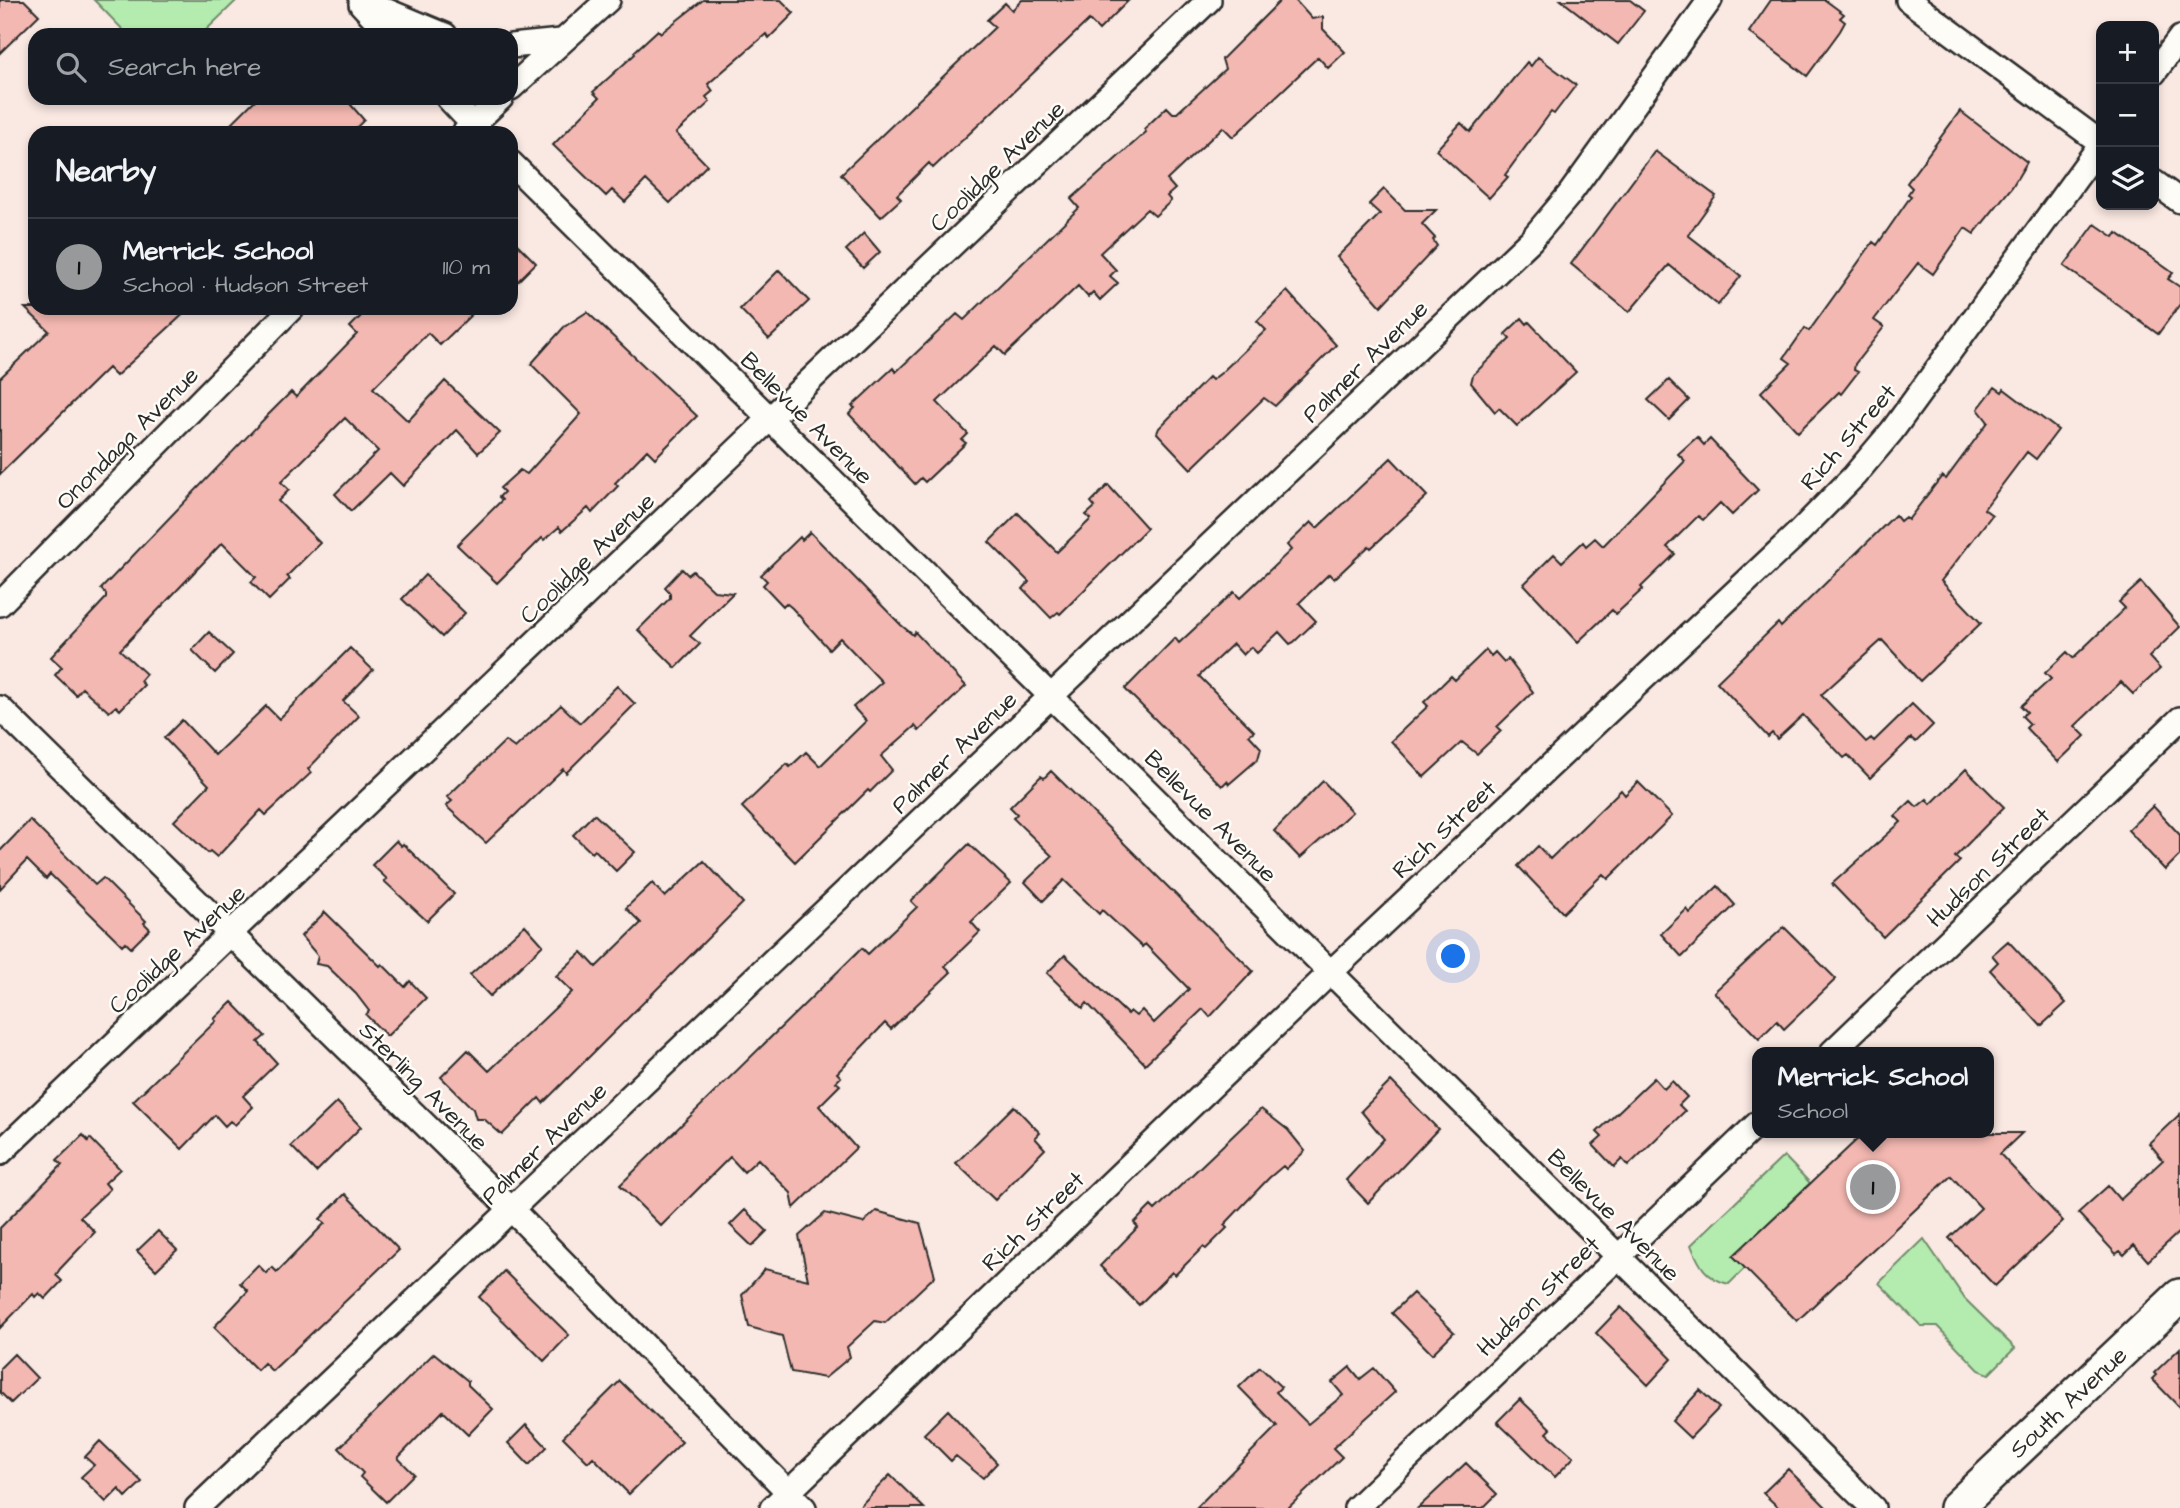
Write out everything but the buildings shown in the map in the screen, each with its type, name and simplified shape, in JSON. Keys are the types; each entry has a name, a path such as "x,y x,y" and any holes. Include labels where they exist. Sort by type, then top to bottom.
{"main road":[{"name":"South Avenue","path":"1956,1508 2180,1296"}],"street":[{"path":"360,0 384,28"},
{"path":"360,0 427,28"},
{"path":"518,81 608,0"},
{"name":"Coolidge Avenue","path":"0,1153 1209,0"},
{"name":"Palmer Avenue","path":"197,1508 1531,240 1569,195 1710,0"},
{"path":"1908,0 2096,140"},
{"path":"2159,66 2180,38"},
{"path":"518,45 561,41"},
{"path":"453,105 470,126"},
{"path":"476,126 494,105"},
{"name":"Rich Street","path":"788,1503 1332,971 1797,534 1854,476 1892,431 2099,147"},
{"name":"Bellevue Avenue","path":"518,170 1873,1508"},
{"path":"2159,186 2180,201"},
{"name":"Onondaga Avenue","path":"1,603 285,315"},
{"name":"Sterling Avenue","path":"0,708 512,1210 788,1503"},
{"name":"Hudson Street","path":"1837,1047 2180,719"},
{"name":"Hudson Street","path":"1356,1508 1752,1129"}],"green space":[{"path":"94,0 237,0 208,28 121,28"},
{"path":"1784,1156 1810,1183 1734,1256 1745,1268 1729,1284 1714,1279 1700,1265 1691,1245"},
{"path":"1924,1239 1965,1299 2015,1348 1989,1374 1979,1370 1937,1326 1921,1326 1879,1283"}],"place":[{"name":"Merrick School","path":"1873,1187"}]}
